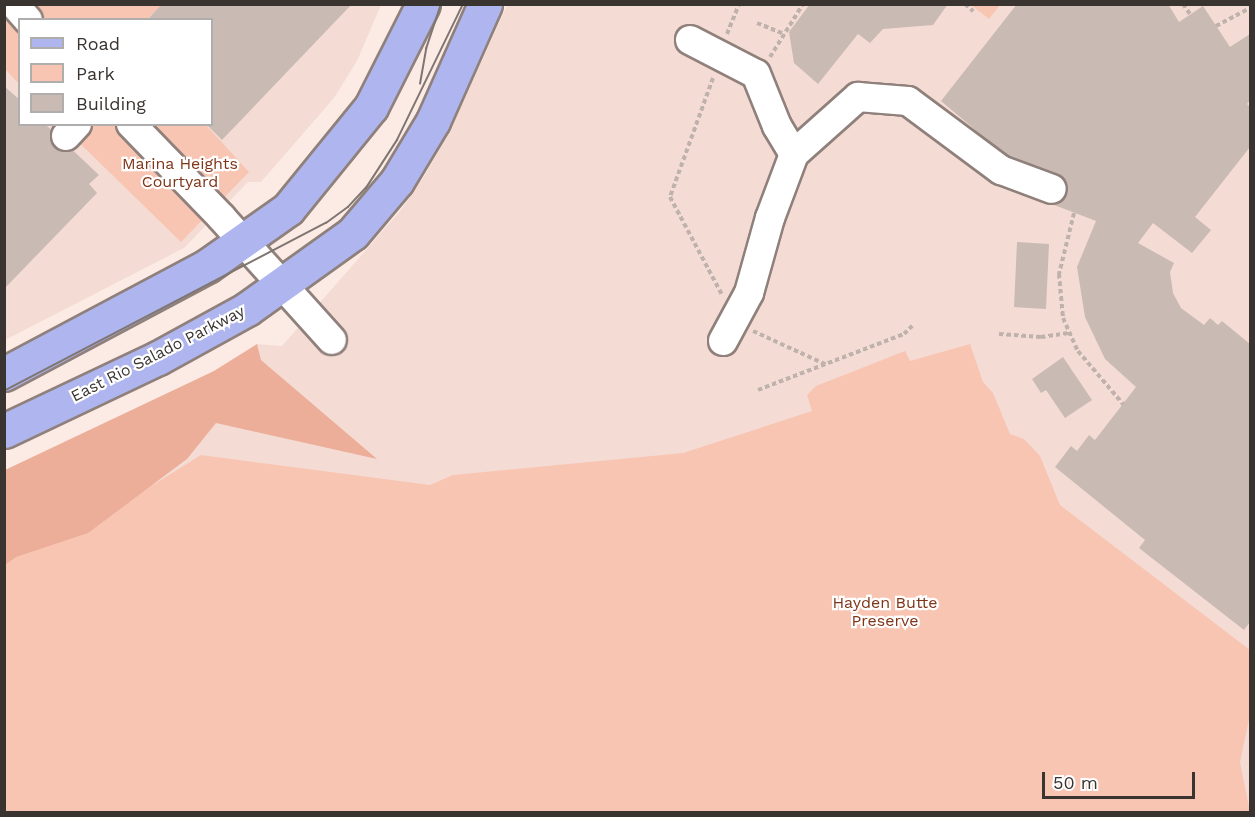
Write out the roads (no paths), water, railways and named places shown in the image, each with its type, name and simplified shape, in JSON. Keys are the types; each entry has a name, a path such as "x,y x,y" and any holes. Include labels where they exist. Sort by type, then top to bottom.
{"main road":[{"path":"4,374 207,266 288,209 350,136 388,78 423,4"},
{"name":"East Rio Salado Parkway","path":"4,431 158,358 256,304 281,283 353,233 397,181 433,121 485,4"}],"lane":[{"path":"14,4 26,18"},
{"path":"690,40 737,61 756,74 777,126 794,154"},
{"path":"729,330 749,293 770,218 794,154 858,97 908,101 1000,170 1052,189"},
{"path":"133,126 332,340"}],"tram line":[{"path":"420,84 426,49 441,4"},
{"path":"4,391 326,223 348,207 366,188 397,140 463,4"}],"park label":[{"name":"Marina Heights Courtyard","path":"180,173"},
{"name":"Hayden Butte Preserve","path":"885,612"}]}
